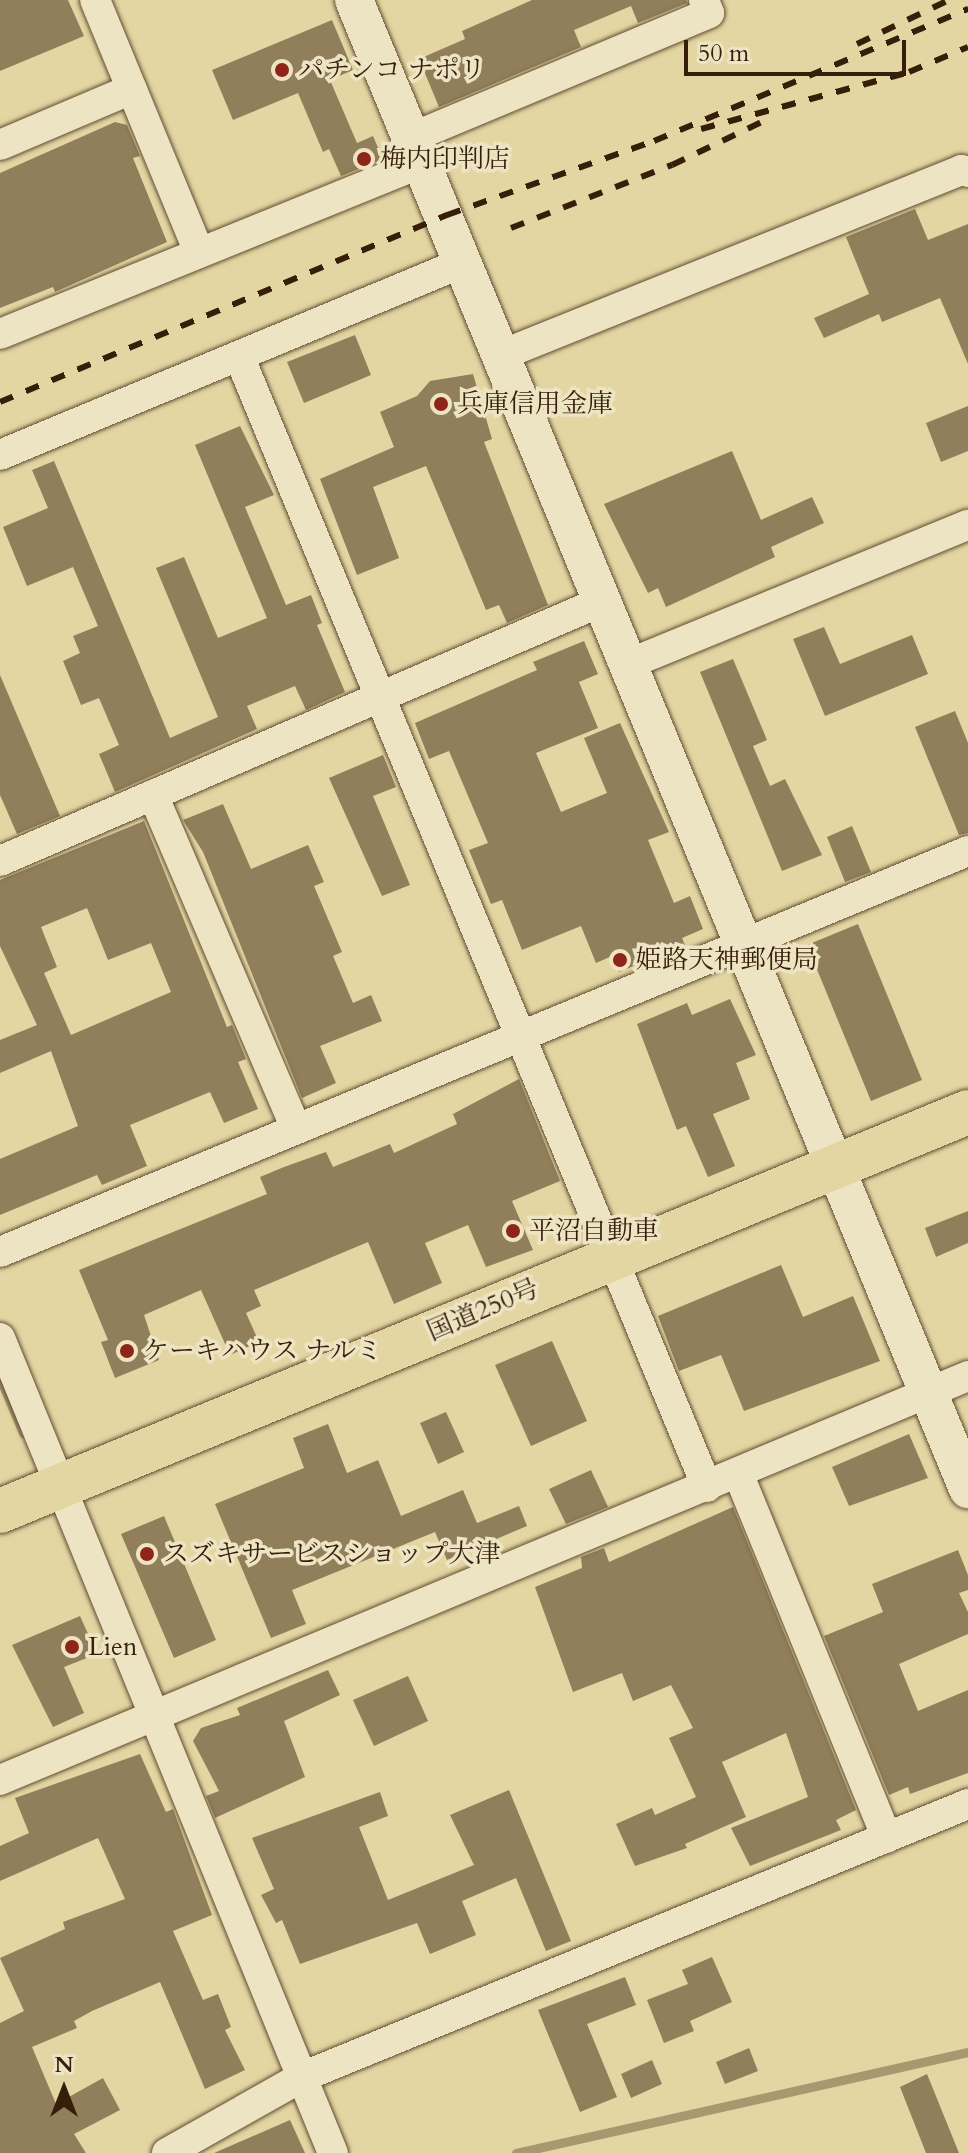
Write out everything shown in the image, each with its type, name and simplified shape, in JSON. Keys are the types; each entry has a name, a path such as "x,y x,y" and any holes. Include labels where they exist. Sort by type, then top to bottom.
{"highway":[{"name":"国道250号","path":"0,1511 611,1256 968,1112"}],"street":[{"path":"95,0 199,252"},
{"path":"354,0 504,354 968,1489"},
{"path":"0,334 199,252 709,13 704,0"},
{"path":"0,145 132,89"},
{"path":"504,354 961,170 968,172"},
{"path":"0,455 464,262"},
{"path":"239,356 707,1487"},
{"path":"631,663 968,525"},
{"path":"0,861 605,600"},
{"path":"153,795 296,1129"},
{"path":"0,1252 968,851"},
{"path":"0,1338 333,2153"},
{"path":"0,1780 968,1376"},
{"path":"738,1473 887,1838"},
{"path":"167,2153 302,2077 968,1804"}],"building":[{"path":"0,0 68,0 84,36 0,71"},
{"path":"532,0 686,0 687,3 638,23 631,6 574,30 581,47 439,107 419,59 465,39 462,31"},
{"name":"パチンコ ナポリ","path":"332,20 353,70 330,80 357,143 373,136 383,159 341,176 329,149 323,152 298,93 233,120 212,70"},
{"path":"115,122 127,125 140,156 133,158 167,242 55,292 53,287 0,308 0,173"},
{"path":"915,209 928,240 968,224 968,364 940,298 882,322 879,314 824,338 814,318 869,294 846,237"},
{"path":"355,335 371,375 304,403 287,362"},
{"path":"473,374 492,439 484,442 548,605 507,623 499,605 486,610 426,466 373,487 399,558 357,575 320,479 394,447 380,412 417,396 430,381"},
{"path":"968,406 968,451 941,462 926,423"},
{"path":"240,426 274,495 245,507 286,605 311,595 322,623 317,625 345,692 306,710 295,686 247,706 257,729 115,792 99,754 119,745 99,698 81,705 63,661 80,653 73,636 98,626 73,567 27,586 3,527 48,508 32,470 54,461 170,738 218,717 156,568 184,557 218,638 267,618 195,445"},
{"path":"732,451 761,520 812,497 824,523 771,547 775,557 666,607 658,588 648,593 604,504"},
{"path":"824,627 840,664 912,635 928,674 825,716 793,639"},
{"path":"584,641 598,674 579,682 598,728 536,753 561,812 607,793 584,738 620,723 669,832 648,840 674,903 690,896 703,929 682,938 685,945 619,972 612,956 596,963 581,926 522,950 502,900 491,904 469,850 488,843 449,751 429,759 415,723 537,670 533,662"},
{"path":"733,659 767,740 753,746 770,786 785,779 822,855 782,871 700,672"},
{"path":"0,675 60,816 17,834 0,795"},
{"path":"955,711 968,743 968,833 959,835 915,727"},
{"path":"383,755 396,787 373,796 410,885 382,896 329,778"},
{"path":"223,804 251,869 308,845 324,882 314,886 342,952 333,956 353,1003 371,995 382,1021 320,1046 336,1083 302,1098 203,852 183,820"},
{"path":"144,821 227,1027 232,1025 246,1059 238,1062 258,1109 224,1123 210,1092 130,1125 147,1166 102,1185 97,1175 0,1215 0,1159 78,1126 51,1051 0,1073 0,1040 37,1025 0,946 0,880","holes":["87,908 108,960 151,943 171,992 71,1035 44,973 57,967 41,927"]},
{"path":"852,826 871,872 845,882 827,837"},
{"path":"858,924 922,1080 871,1101 807,945"},
{"path":"730,999 756,1055 736,1063 750,1099 713,1114 735,1166 708,1177 686,1126 677,1130 637,1024 687,1003 692,1015"},
{"path":"519,1079 560,1181 512,1201 533,1250 486,1267 468,1225 425,1243 442,1283 394,1304 368,1242 254,1290 261,1306 246,1313 259,1342 230,1355 201,1290 144,1315 159,1360 115,1378 101,1342 108,1340 79,1270 267,1194 260,1177 284,1167 326,1152 333,1167 390,1144 394,1153 457,1124 453,1114"},
{"path":"968,1211 968,1243 936,1257 925,1228"},
{"path":"781,1265 803,1317 853,1296 880,1361 744,1411 721,1355 679,1371 658,1316"},
{"path":"552,1341 587,1421 531,1446 495,1365"},
{"path":"446,1412 464,1452 438,1464 420,1423"},
{"path":"328,1424 347,1473 378,1460 401,1516 463,1490 477,1523 519,1506 527,1526 447,1560 435,1532 292,1590 306,1624 271,1638 215,1504 304,1468 293,1438"},
{"path":"909,1434 928,1478 849,1506 832,1467"},
{"path":"591,1470 608,1507 566,1524 549,1489"},
{"path":"733,1507 856,1810 836,1820 841,1830 750,1866 731,1828 808,1797 786,1733 722,1762 746,1817 685,1844 687,1848 635,1866 616,1824 652,1808 655,1815 696,1797 669,1738 693,1728 671,1685 633,1701 622,1673 573,1692 535,1587 582,1568 581,1557 604,1548 609,1562"},
{"path":"164,1516 216,1640 174,1658 121,1534"},
{"path":"958,1550 968,1575 968,1590 959,1593 968,1612 968,1634 899,1664 918,1711 968,1690 968,1773 910,1794 908,1787 889,1795 824,1636 883,1612 872,1584"},
{"path":"80,1616 97,1654 64,1667 84,1713 53,1727 12,1645"},
{"path":"328,1670 340,1695 284,1721 305,1777 215,1818 206,1796 219,1791 193,1741 201,1728 240,1715 237,1708"},
{"path":"408,1676 428,1721 374,1746 353,1700"},
{"path":"140,1754 166,1812 173,1809 212,1915 173,1931 203,2000 218,1994 231,2027 225,2030 245,2070 205,2089 160,1982 92,2011 74,2021 77,2028 32,2047 56,2104 103,2078 120,2110 74,2134 86,2153 0,2153 0,2023 24,2011 0,1958 65,1929 63,1922 125,1899 98,1838 0,1881 0,1846 29,1833 15,1798"},
{"path":"509,1790 571,1941 546,1951 516,1878 462,1901 476,1935 430,1954 417,1923 300,1964 282,1920 276,1923 261,1895 274,1889 252,1838 380,1792 388,1816 359,1827 388,1900 474,1865 450,1815"},
{"path":"712,1957 732,2002 690,2021 694,2031 664,2043 647,2000 688,1984 682,1970"},
{"path":"625,1977 636,2005 587,2024 617,2097 580,2112 538,2010"},
{"path":"749,2048 758,2071 725,2084 716,2062"},
{"path":"652,2060 662,2084 631,2098 621,2074"},
{"path":"927,2074 959,2153 926,2153 900,2087"},
{"path":"290,2120 305,2153 214,2153"}],"waterway":[{"path":"0,1378 23,1433"},
{"path":"516,2153 968,2052"}],"railway":[{"path":"857,44 949,0"},
{"path":"0,402 447,215 654,141 968,9"},
{"path":"701,129 909,72 968,47"},
{"path":"511,228 672,165 766,120"}],"place":[{"name":"パチンコ ナポリ","path":"282,70"},
{"name":"梅内印判店","path":"364,159"},
{"name":"兵庫信用金庫","path":"441,404"},
{"name":"姫路天神郵便局","path":"620,960"},
{"name":"平沼自動車","path":"513,1231"},
{"name":"ケーキハウス ナルミ","path":"127,1351"},
{"name":"スズキサービスショップ大津","path":"147,1554"},
{"name":"Lien","path":"72,1647"}]}
